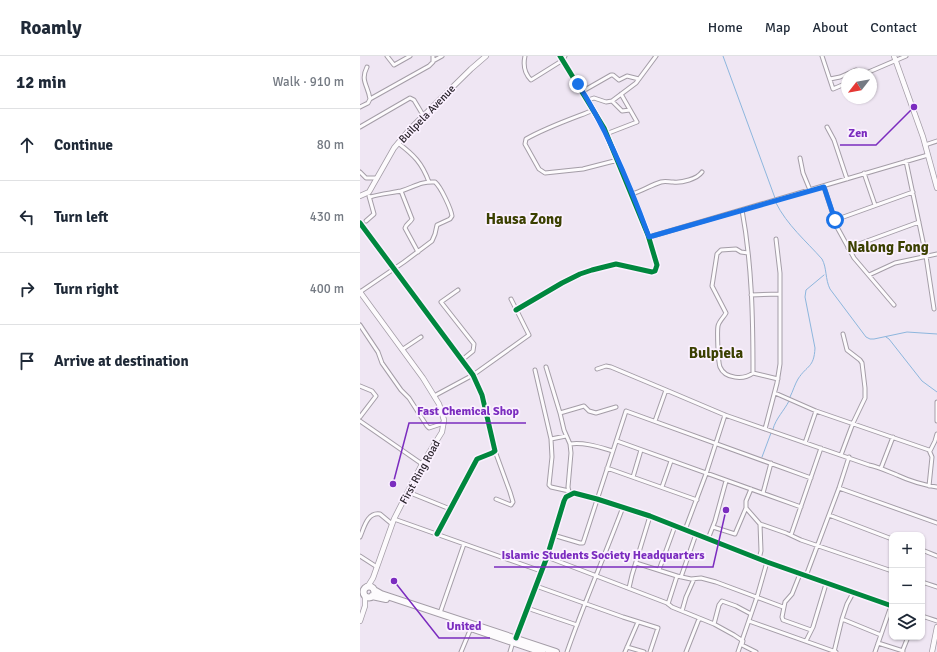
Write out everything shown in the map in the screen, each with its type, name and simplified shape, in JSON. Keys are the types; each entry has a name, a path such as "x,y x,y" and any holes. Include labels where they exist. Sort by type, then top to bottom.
{"highway":[{"path":"367,591 440,613 514,640 542,652"},
{"path":"367,591 471,628 556,652"}],"street":[{"path":"387,56 394,65 410,56"},
{"path":"433,56 433,62"},
{"path":"360,107 366,104 370,99 429,66 442,56"},
{"name":"Builpela Avenue","path":"369,195 377,178 398,143 423,115 486,56"},
{"path":"525,56 523,65 531,80 563,60 565,56"},
{"path":"516,310 562,283 592,270 616,264 652,272 655,271 656,265 649,237 618,160 594,110 560,56"},
{"path":"588,100 594,98 606,102 612,101 639,79 656,56"},
{"path":"822,56 833,90 841,86"},
{"path":"876,68 895,58 906,56"},
{"path":"895,58 936,175 937,188"},
{"path":"367,67 362,80 370,99"},
{"path":"583,91 611,75 619,80 627,76 639,79"},
{"path":"830,79 841,77"},
{"path":"606,134 637,122 621,94"},
{"path":"360,127 410,98 414,100 423,115"},
{"path":"612,101 622,111 630,110"},
{"path":"594,110 562,121 537,133 526,139 525,144 539,169 545,173 583,169 618,160"},
{"path":"827,127 834,140 847,179"},
{"path":"925,145 937,140"},
{"path":"398,143 412,153 426,174 429,182"},
{"path":"649,237 824,187 864,173 928,155"},
{"path":"800,158 803,173 810,190"},
{"path":"906,161 926,256 934,309"},
{"path":"360,172 366,178 377,178"},
{"path":"632,194 641,192 663,181 683,181 699,176 702,172"},
{"path":"864,173 875,205"},
{"path":"360,196 401,191 421,183 435,182 439,186 450,210 452,216 450,219 437,226 432,242 360,294 403,349 434,396 441,410 444,423 432,428 427,426 409,398 401,390 382,364 378,352 360,324"},
{"path":"824,187 835,220 848,248 854,258 894,305"},
{"path":"401,191 412,219 405,228 418,252"},
{"path":"835,220 913,192"},
{"path":"366,220 374,214 369,195"},
{"path":"742,210 748,239 752,294 753,373"},
{"path":"848,248 919,222"},
{"path":"360,223 473,375 482,395 495,451 510,492 512,502 511,504 496,499"},
{"path":"765,429 775,393 780,364 780,294 776,239"},
{"path":"748,253 741,252 736,249 718,252 717,254 712,286 726,312 718,326 720,366 725,374 737,378 749,376 753,373 778,379"},
{"path":"869,275 895,263 937,254"},
{"path":"458,290 442,302 474,344 474,351 462,360"},
{"path":"752,294 780,294"},
{"path":"434,396 473,375 529,334 511,299"},
{"path":"841,455 865,398 862,363 847,350 843,334"},
{"path":"403,349 421,337"},
{"path":"597,370 606,366 611,367 725,415 881,468 908,480 937,487"},
{"path":"510,652 547,558 564,501 569,492 570,444 566,436 546,368"},
{"path":"535,370 551,439 552,457 548,485 551,488 578,493 650,516 826,584 889,605"},
{"path":"360,386 372,391 376,396 360,417"},
{"path":"655,421 666,390"},
{"path":"775,393 816,411 919,445 930,451 932,457 930,486"},
{"path":"937,402 937,421"},
{"path":"560,413 584,406 592,413 596,413 616,406"},
{"path":"553,535 583,543 626,411 810,478"},
{"path":"805,442 816,411"},
{"path":"686,530 725,415"},
{"path":"360,422 422,464"},
{"name":"First Ring Road","path":"360,621 365,606 367,591 393,522 422,464 442,432 444,423"},
{"path":"930,451 936,441 937,434"},
{"path":"551,439 566,436"},
{"path":"881,468 887,456 893,437"},
{"path":"617,441 706,474 801,506"},
{"path":"570,444 578,443 613,451"},
{"path":"791,535 821,448"},
{"path":"633,477 641,450"},
{"path":"437,534 477,459 495,451"},
{"path":"806,576 849,457"},
{"path":"662,487 671,461"},
{"path":"763,493 771,464"},
{"path":"607,468 697,500"},
{"path":"708,539 713,527 726,481"},
{"path":"839,488 937,523"},
{"path":"713,527 735,534 746,508 746,501 751,489"},
{"path":"408,492 450,509"},
{"path":"567,652 623,507"},
{"path":"746,508 760,524 801,540 889,570"},
{"path":"360,537 369,517 375,514 383,516 393,522 437,534 541,571"},
{"path":"829,515 889,538"},
{"path":"629,588 650,516"},
{"path":"759,559 760,524"},
{"path":"659,570 675,526"},
{"path":"668,604 696,534"},
{"path":"440,613 464,544"},
{"path":"925,551 937,556"},
{"path":"360,556 377,567"},
{"path":"547,558 668,604 698,619 714,624 734,634 743,641"},
{"path":"756,652 742,645 742,640 767,562"},
{"path":"636,563 679,577 694,579 702,578 783,607"},
{"path":"800,574 792,594 783,607 782,619 811,630"},
{"path":"682,611 694,579"},
{"path":"925,583 937,587"},
{"path":"806,641 826,584"},
{"path":"536,586 658,628 650,652"},
{"path":"749,621 835,652 842,619 847,604 853,593"},
{"path":"714,624 719,605 722,601 751,614"},
{"path":"527,608 576,626"},
{"path":"875,652 889,614"},
{"path":"925,617 937,621"},
{"path":"686,652 698,619"},
{"path":"842,619 881,635"},
{"path":"625,652 638,622"},
{"path":"932,652 937,627"},
{"path":"461,652 471,628"},
{"path":"878,643 902,651 907,640"},
{"path":"738,652 743,641"},
{"path":"627,647 644,652"}],"waterway":[{"path":"723,56 775,198"},
{"path":"776,203 791,226 822,259 830,289 866,337 874,339 907,332 937,334"},
{"path":"790,397 801,374 812,363 815,348 805,297 806,290 824,275"},
{"path":"886,337 922,381 937,392"},
{"path":"773,429 776,421 789,401"},
{"path":"762,457 771,433"}],"cycle path":[{"path":"516,310 562,283 592,270 616,264 652,272 655,271 657,265 648,235 604,128 560,56"},
{"path":"360,223 473,375 482,395 495,451 477,459 437,534"},
{"path":"516,638 547,557 564,501 566,497 574,493 650,516 767,562 889,605"}],"place":[{"name":"Zen","path":"914,107"},
{"name":"Fast Chemical Shop","path":"393,484"},
{"name":"Islamic Students Society Headquarters","path":"726,510"},
{"name":"United","path":"394,581"}],"district":[{"name":"Hausa Zong","path":"524,219"},
{"name":"Nalong Fong","path":"888,247"},
{"name":"Bulpiela","path":"716,353"}],"route":[{"path":"578,84 600,119 649,237 824,187 835,220"}]}
